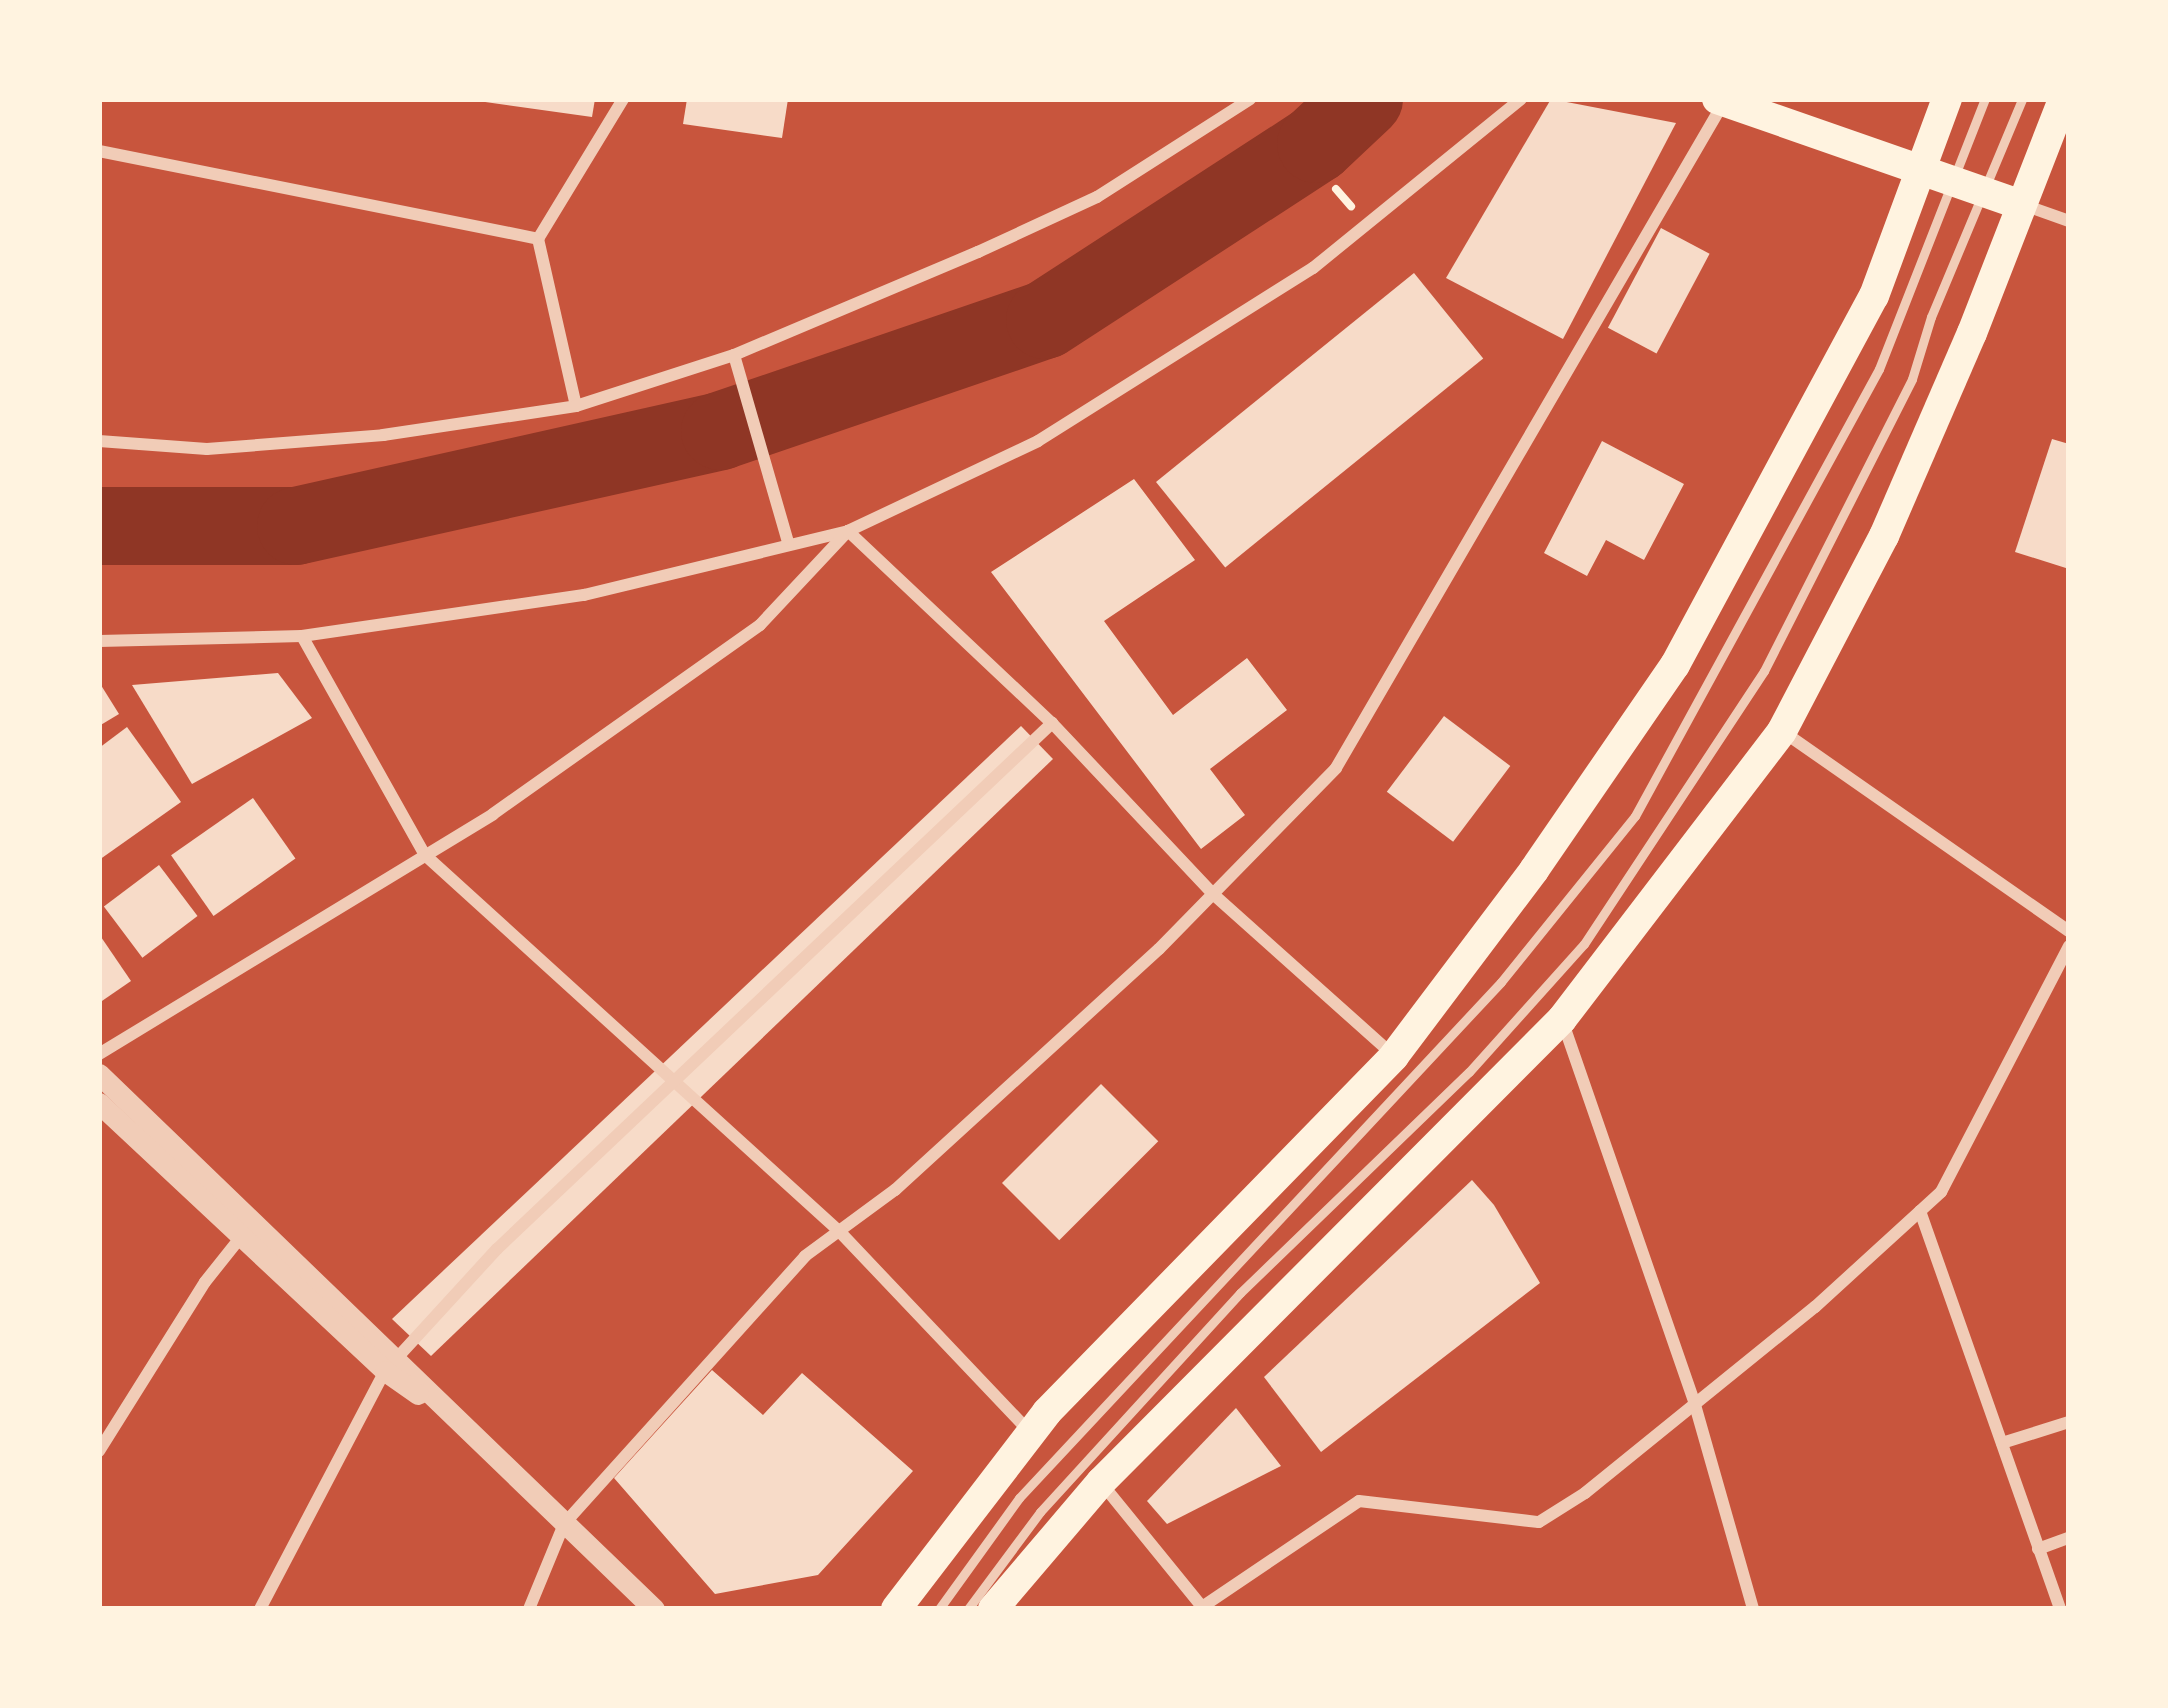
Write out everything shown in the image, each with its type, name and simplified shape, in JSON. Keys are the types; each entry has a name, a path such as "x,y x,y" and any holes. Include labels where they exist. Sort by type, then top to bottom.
{"main road":[{"path":"896,1609 1030,1433 1394,1056 1534,870 1675,665 1874,296 1947,99"},
{"path":"993,1609 1101,1482 1562,1019 1782,730 1884,536 1972,333 2063,99"},
{"path":"1721,100 2020,204"}],"street":[{"path":"576,406 538,239 623,99"},
{"path":"99,441 207,449 383,435 576,406 734,355 1096,197 1250,99"},
{"path":"99,641 302,636 584,595 848,531 1038,441 1313,268 1521,99"},
{"path":"529,1609 564,1524 805,1256 913,1174 1213,894 1336,768 1721,100"},
{"path":"99,151 538,239"},
{"path":"2020,204 2069,221"},
{"path":"734,355 788,542"},
{"path":"848,531 1052,723 1213,894 1394,1056"},
{"path":"99,1054 493,814 760,625 848,531"},
{"path":"302,636 425,855 839,1231 1030,1433"},
{"path":"260,1609 391,1365 497,1249 1052,723"},
{"path":"1782,730 2069,931"},
{"path":"1101,1482 1202,1608 1359,1502 1539,1522 1586,1493 1815,1307 1941,1192 2069,946"},
{"path":"1562,1019 1695,1405 1753,1609"},
{"path":"99,1074 391,1365"},
{"path":"99,1103 240,1238 458,1421 654,1609"},
{"path":"1920,1211 2060,1609"},
{"path":"99,1451 205,1282 240,1238"},
{"path":"2002,1443 2069,1422"},
{"path":"2038,1549 2069,1538"}],"lane":[{"path":"939,1609 1019,1498 1501,982 1635,816 1880,368 1984,99"},
{"path":"968,1609 1040,1511 1225,1310 1469,1072 1584,944 1764,671 1912,379 1931,317 2022,99"}],"building":[{"path":"464,99 595,99 592,117"},
{"path":"687,99 788,99 782,138 683,124"},
{"path":"1551,99 1676,123 1563,339 1446,278"},
{"path":"1661,228 1710,254 1657,354 1608,328"},
{"path":"1414,273 1483,358 1225,567 1156,482"},
{"path":"2052,439 2069,444 2069,569 2015,552"},
{"path":"1602,441 1684,484 1644,560 1606,540 1587,576 1544,553"},
{"path":"1134,479 1195,560 1104,621 1173,715 1247,658 1287,710 1210,769 1245,815 1201,849 991,572"},
{"path":"278,673 312,718 192,784 132,685"},
{"path":"99,682 119,714 99,726"},
{"path":"1444,716 1510,766 1453,842 1387,792"},
{"path":"1021,726 1053,759 431,1356 392,1319"},
{"path":"127,727 181,802 99,860 99,748"},
{"path":"253,798 295,859 214,916 171,855"},
{"path":"159,865 198,916 142,958 104,907"},
{"path":"99,934 131,981 99,1003"},
{"path":"1101,1084 1158,1141 1059,1240 1002,1183"},
{"path":"1472,1180 1494,1205 1540,1283 1321,1452 1264,1377"},
{"path":"712,1370 763,1415 802,1373 913,1471 818,1575 715,1594 614,1478"},
{"path":"1236,1408 1281,1466 1167,1524 1147,1501"}],"waterway":[{"path":"99,526 296,526 720,431 1045,320 1316,144 1364,99"}]}
